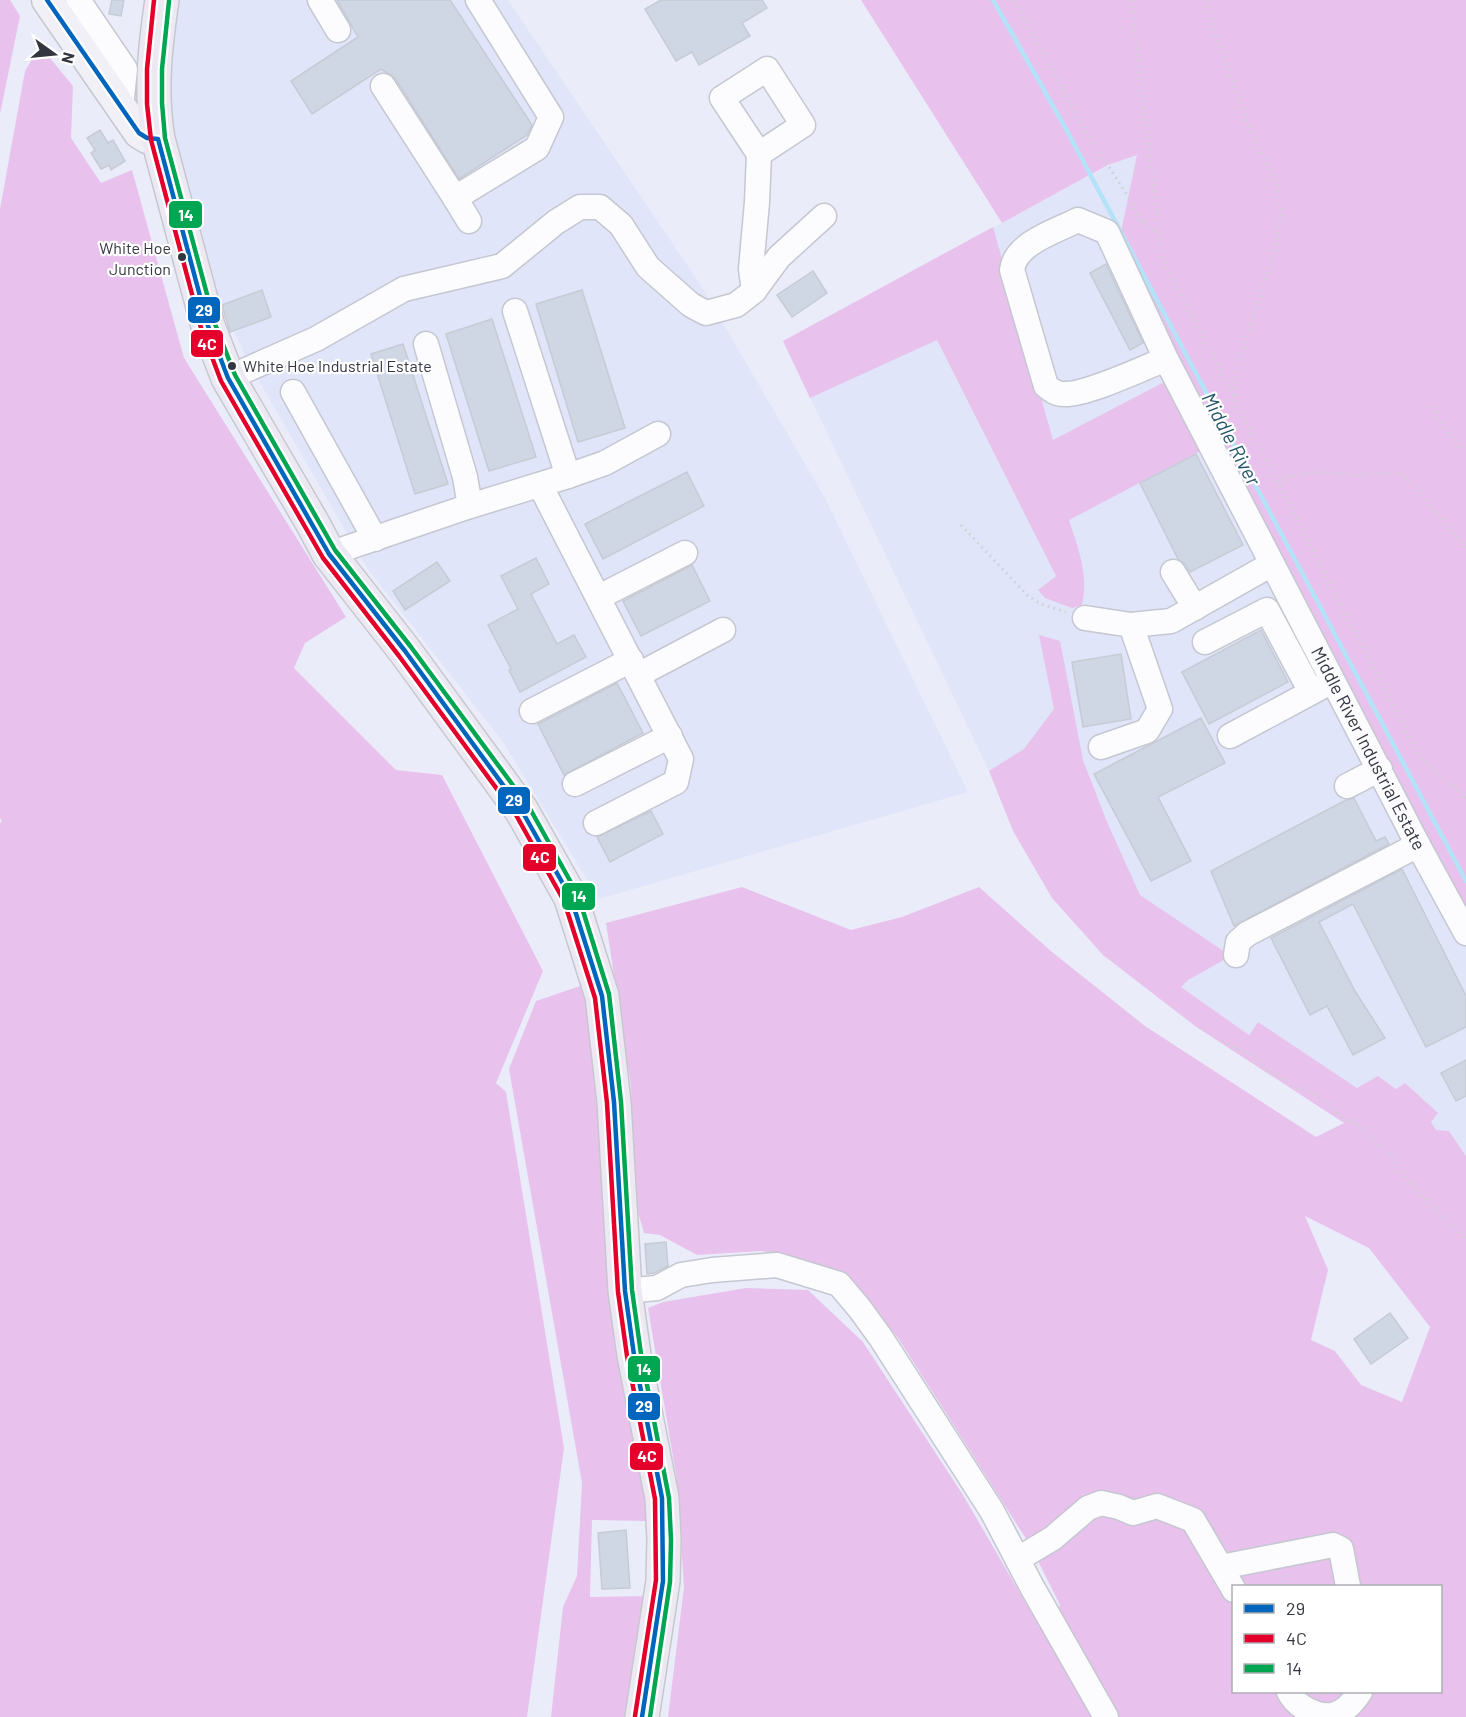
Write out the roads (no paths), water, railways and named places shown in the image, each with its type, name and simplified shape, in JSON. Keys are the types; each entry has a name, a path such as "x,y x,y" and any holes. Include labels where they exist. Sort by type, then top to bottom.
{"highway":[{"path":"162,0 153,75 158,139 207,326 228,378 329,554 405,651 522,810 571,898 602,996 614,1102 625,1291 634,1355 662,1498 663,1581 642,1717"}],"main road":[{"path":"47,0 139,133 147,138 158,139"}],"street":[{"path":"78,0 125,69 121,107"},
{"path":"320,0 338,30"},
{"path":"455,198 537,148 551,117 478,0"},
{"path":"383,86 469,221"},
{"path":"754,291 751,269 759,154"},
{"path":"228,378 316,339 404,289 502,266 556,222 580,207 600,207 621,225 648,267 691,305 706,313 736,305 754,291 779,257 824,216"},
{"name":"Middle River Industrial Estate","path":"1170,368 1084,391 1055,393 1046,386 1012,270 1016,256 1028,244 1078,220 1107,232 1170,368 1466,933"},
{"path":"515,311 568,476"},
{"path":"426,344 465,477 470,506"},
{"path":"293,392 375,538"},
{"path":"329,554 605,463 657,434"},
{"path":"540,485 681,759 676,782 596,823"},
{"path":"598,597 685,553"},
{"path":"1085,618 1131,625 1171,621 1272,564"},
{"path":"1173,572 1195,608"},
{"path":"1273,620 1296,609"},
{"path":"1205,642 1267,610 1311,692"},
{"path":"1101,747 1147,731 1160,709 1131,625"},
{"path":"532,711 723,630"},
{"path":"1230,736 1333,681"},
{"path":"575,784 670,736"},
{"path":"1347,786 1380,769"},
{"path":"1236,955 1238,942 1247,934 1418,845"},
{"path":"625,1291 657,1288 681,1275 777,1265 839,1284 881,1338 992,1511 1106,1717"},
{"path":"1018,1560 1053,1538 1088,1508 1101,1503 1133,1513 1157,1506 1193,1520 1232,1588"},
{"path":"1221,1567 1333,1545 1341,1549 1348,1585"},
{"path":"1290,1693 1294,1701 1314,1713 1333,1715 1353,1703 1359,1693"}],"waterway":[{"name":"Middle River","path":"993,0 1066,129 1466,881"}],"place":[{"name":"White Hoe Junction","path":"182,257"},
{"name":"White Hoe Industrial Estate","path":"232,366"}]}
